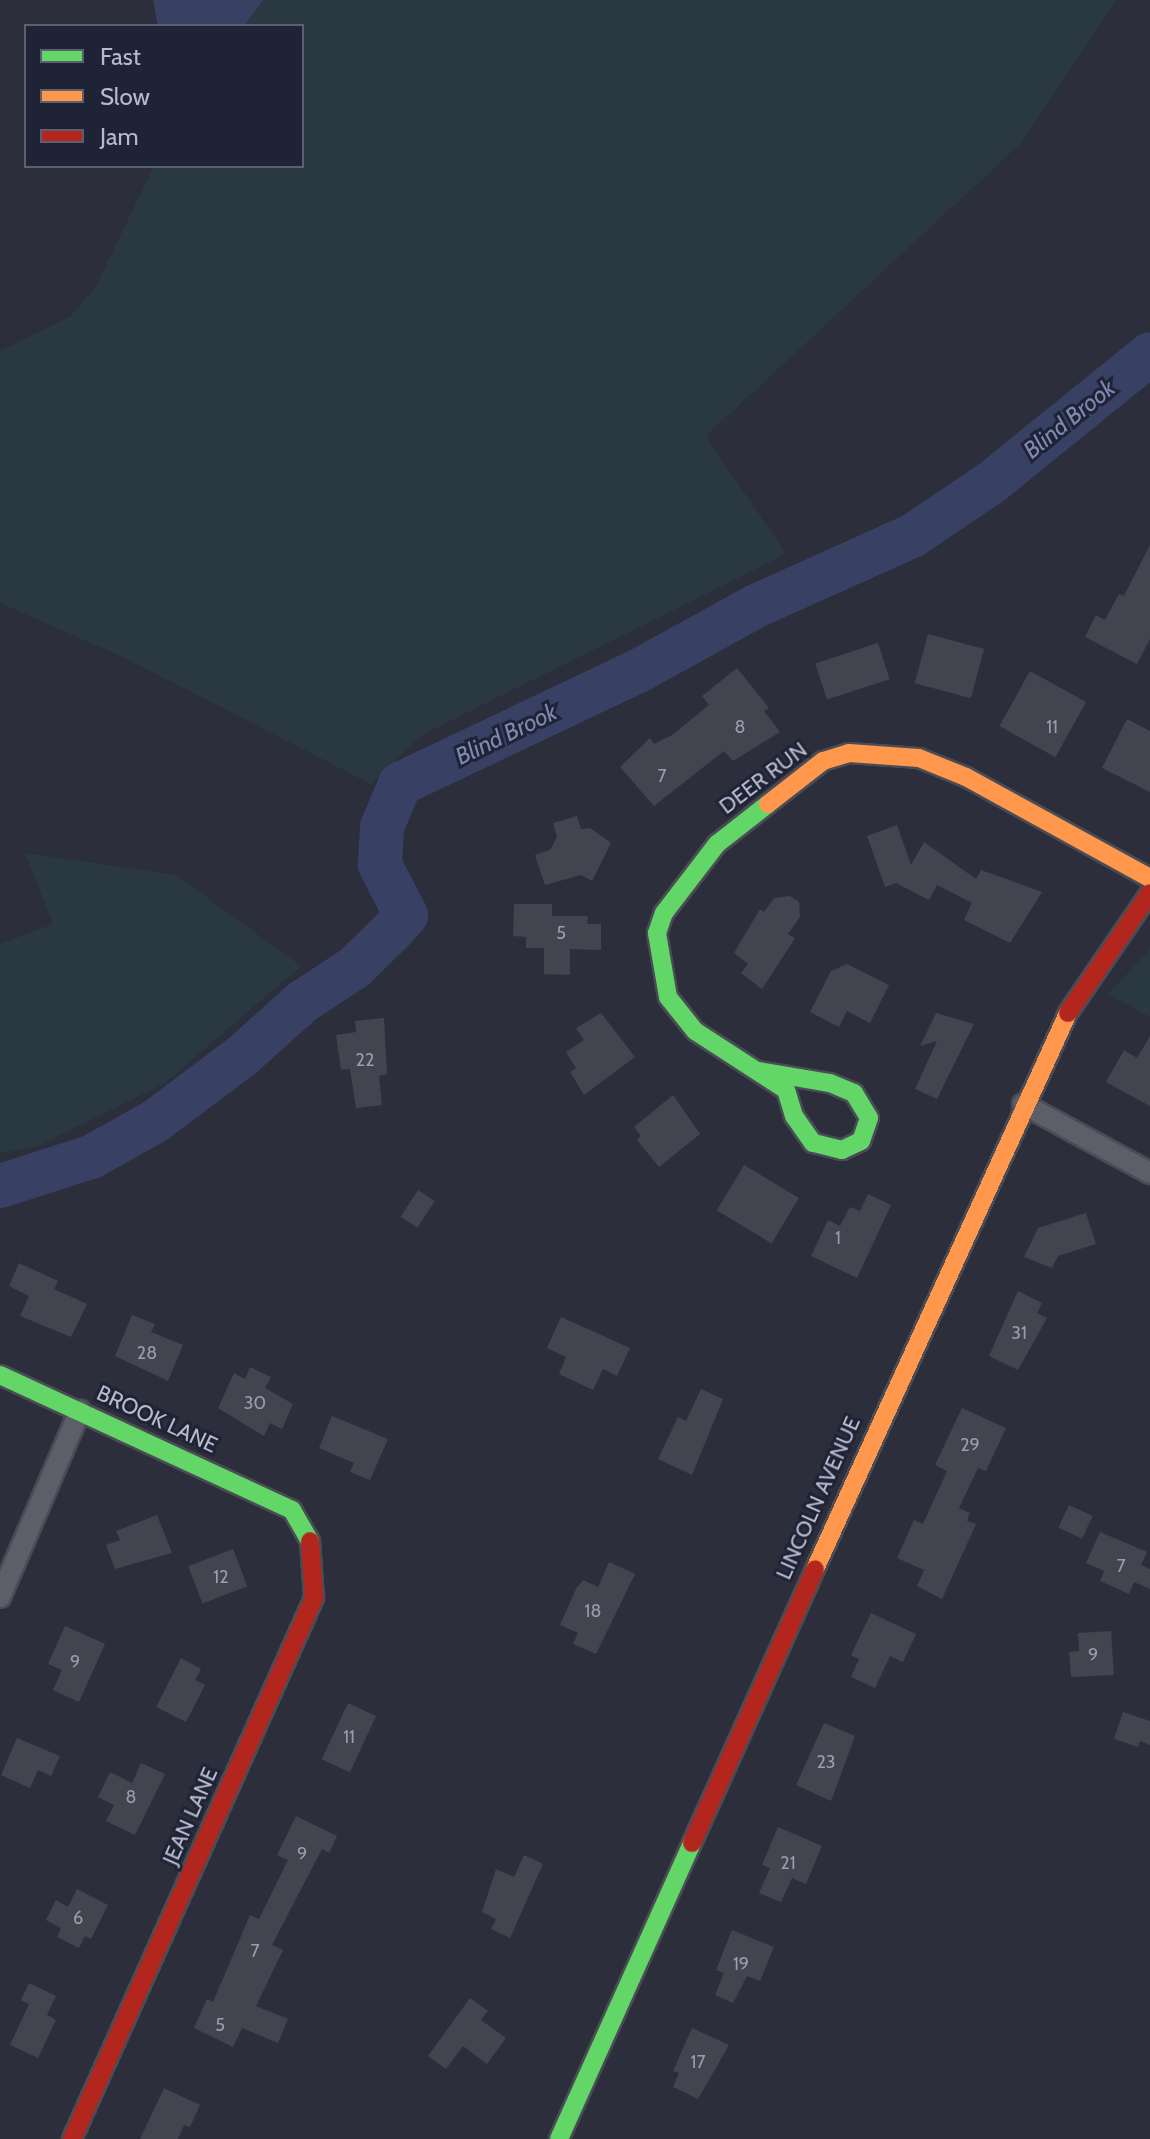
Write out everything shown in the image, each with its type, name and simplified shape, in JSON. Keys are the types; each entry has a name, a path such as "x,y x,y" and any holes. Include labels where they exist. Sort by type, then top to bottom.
{"street":[{"name":"DEER RUN","path":"759,1071 830,1083 854,1093 869,1118 861,1141 842,1150 813,1143 794,1116 786,1090 695,1031 668,997 657,933 664,913 717,844 823,761 849,753 919,758 966,777 1150,878"},
{"name":"LINCOLN AVENUE","path":"559,2139 1023,1104 1085,983 1150,893"},
{"path":"1023,1104 1150,1173"},
{"name":"BROOK LANE","path":"0,1375 292,1510"},
{"path":"0,1597 80,1410"},
{"name":"JEAN LANE","path":"72,2139 314,1598 310,1536 292,1510"}],"shaded area":[{"path":"263,0 1116,0 1020,144 706,436 786,554 422,735 371,784 123,657 0,603 0,351 71,316 96,286 153,168 304,168 304,24 245,24"},
{"path":"25,853 176,875 301,966 165,1083 34,1148 0,1153 0,944 53,924"},
{"path":"1150,949 1150,1017 1108,994"}],"water":[{"path":"153,0 263,0 245,24 158,24"}],"building":[{"path":"1150,545 1150,639 1137,664 1085,637 1096,615 1105,620 1119,594 1124,596"},
{"path":"928,634 984,649 971,698 915,683"},
{"path":"878,643 890,679 827,700 815,663"},
{"path":"737,668 769,708 764,711 780,732 733,761 724,751 654,806 620,767 650,738 654,744 672,735 709,705 702,696"},
{"path":"1030,671 1086,702 1055,757 999,726"},
{"path":"1127,719 1150,731 1150,792 1102,768"},
{"path":"577,816 581,829 590,828 611,843 592,881 581,875 545,885 535,855 550,850 557,837 553,823"},
{"path":"897,825 911,865 924,842 976,879 981,870 1042,892 1010,943 964,920 972,903 937,885 929,900 896,883 885,887 867,836"},
{"path":"790,896 799,902 800,917 788,934 795,938 762,989 741,973 748,964 734,953 760,909 764,912 774,898"},
{"path":"514,904 552,904 552,916 588,916 587,924 601,924 601,950 570,949 570,975 544,974 544,948 526,948 526,937 513,936"},
{"path":"847,964 889,985 870,1023 847,1011 839,1027 810,1012 831,971"},
{"path":"601,1013 635,1057 584,1095 570,1072 576,1068 566,1052 584,1040 576,1028"},
{"path":"936,1013 974,1024 937,1099 915,1089 937,1041 920,1046"},
{"path":"384,1018 387,1074 379,1076 382,1105 356,1108 350,1069 341,1070 336,1035 356,1032 355,1021"},
{"path":"1150,1036 1150,1106 1106,1082 1124,1050 1137,1058"},
{"path":"673,1095 700,1134 659,1167 637,1140 641,1136 634,1127"},
{"path":"744,1165 799,1198 772,1243 717,1210"},
{"path":"418,1190 435,1201 417,1228 401,1217"},
{"path":"868,1194 891,1205 857,1278 811,1256 828,1220 840,1226 850,1207 860,1211"},
{"path":"1086,1213 1096,1244 1058,1256 1052,1268 1024,1257 1038,1228"},
{"path":"19,1263 58,1281 54,1289 87,1304 71,1337 20,1316 29,1296 9,1286"},
{"path":"1018,1291 1042,1303 1037,1313 1047,1318 1018,1370 989,1356"},
{"path":"132,1315 155,1324 151,1332 183,1345 168,1381 115,1356"},
{"path":"561,1317 630,1348 617,1376 603,1369 593,1390 559,1374 566,1357 547,1348"},
{"path":"250,1367 271,1377 265,1388 293,1404 282,1429 270,1423 264,1436 218,1408 234,1373 245,1379"},
{"path":"701,1389 723,1399 692,1475 658,1459 678,1417 686,1421"},
{"path":"962,1408 1006,1428 986,1471 978,1468 959,1508 970,1513 967,1521 976,1524 942,1599 917,1586 924,1570 897,1558 914,1520 923,1524 947,1471 935,1465"},
{"path":"332,1416 388,1439 370,1480 350,1472 354,1463 319,1448"},
{"path":"1069,1505 1093,1516 1082,1539 1058,1528"},
{"path":"157,1515 172,1553 115,1569 106,1545 120,1540 116,1531"},
{"path":"1100,1532 1147,1552 1141,1565 1150,1569 1150,1589 1134,1582 1129,1594 1100,1581 1104,1571 1086,1563"},
{"path":"233,1549 247,1586 203,1604 188,1566"},
{"path":"609,1562 635,1574 596,1654 573,1644 578,1633 560,1625 583,1580 598,1587"},
{"path":"871,1613 916,1634 903,1662 890,1656 875,1688 851,1677 859,1659 851,1655"},
{"path":"65,1626 105,1644 79,1702 53,1690 62,1670 48,1664"},
{"path":"1111,1631 1114,1675 1071,1677 1069,1652 1079,1651 1078,1633"},
{"path":"181,1658 201,1669 195,1680 205,1685 186,1722 156,1707"},
{"path":"348,1703 376,1716 350,1772 322,1759"},
{"path":"1123,1712 1150,1721 1150,1745 1140,1741 1138,1747 1114,1739"},
{"path":"824,1723 855,1736 831,1801 796,1785"},
{"path":"17,1738 60,1756 51,1776 38,1770 30,1788 1,1775"},
{"path":"141,1763 165,1774 135,1835 106,1821 114,1805 98,1797 110,1772 132,1783"},
{"path":"296,1816 337,1836 329,1853 322,1849 272,1945 283,1950 256,2006 288,2019 278,2043 242,2028 233,2047 194,2028 207,1999 213,2002 250,1915 259,1919 288,1860 277,1855"},
{"path":"778,1827 822,1846 806,1884 792,1878 781,1902 759,1893 770,1868 762,1865"},
{"path":"524,1855 543,1864 510,1938 491,1929 496,1919 482,1912 496,1869 514,1877"},
{"path":"77,1889 108,1905 91,1939 85,1936 79,1948 57,1937 61,1928 46,1920 56,1900 68,1907"},
{"path":"732,1930 774,1947 760,1981 747,1976 733,2003 715,1995 724,1973 716,1970"},
{"path":"29,1983 56,1996 47,2015 56,2020 38,2058 10,2045 29,2004 21,2000"},
{"path":"470,1998 488,2011 481,2020 506,2038 487,2064 463,2046 446,2069 428,2056"},
{"path":"692,2028 729,2045 698,2099 673,2087 679,2073 673,2071"},
{"path":"164,2088 200,2105 190,2127 184,2125 178,2139 140,2139"}],"waterway":[{"name":"Blind Brook","path":"0,1186 91,1157 154,1122 242,1056 302,1002 355,967 390,933 406,915 380,865 382,827 400,784 640,670 756,606 912,536 992,482 1150,354"}],"traffic: fast":[{"path":"759,1071 830,1083 854,1093 869,1118 861,1141 842,1150 813,1143 794,1116 786,1090 695,1031 668,997 657,933 664,913 717,844 768,804"},
{"path":"0,1375 292,1510 310,1541"},
{"path":"559,2139 692,1843"}],"traffic: slow":[{"path":"768,804 823,761 849,753 919,758 966,777 1150,878"},
{"path":"815,1569 1068,1013"}],"traffic: jam":[{"path":"1068,1013 1150,893"},
{"path":"72,2139 314,1598 310,1541"},
{"path":"692,1843 815,1569"}]}
